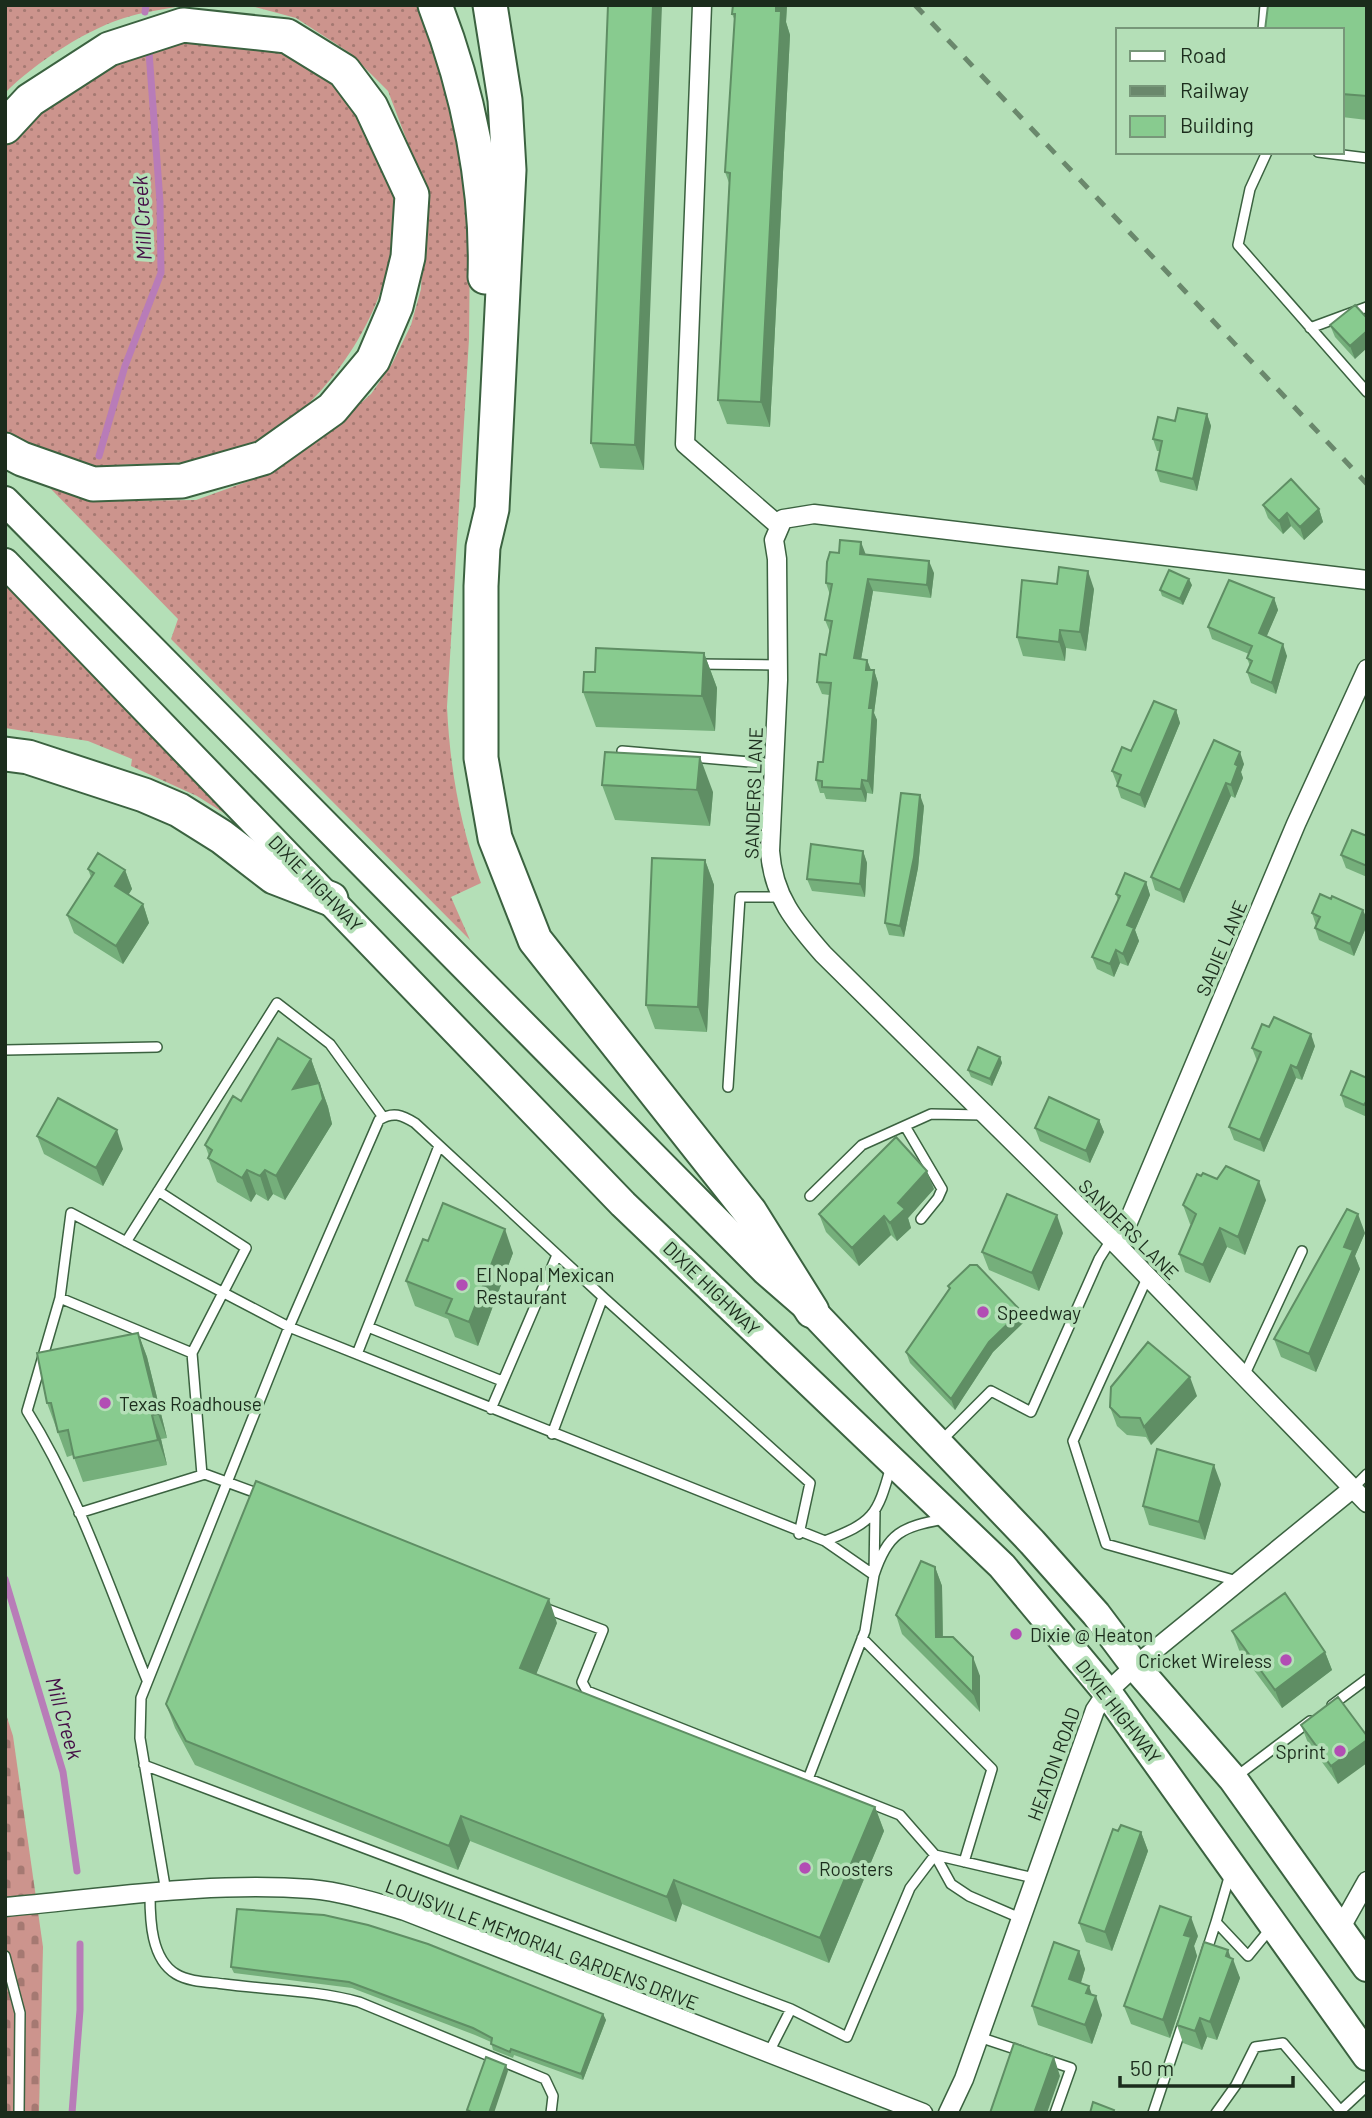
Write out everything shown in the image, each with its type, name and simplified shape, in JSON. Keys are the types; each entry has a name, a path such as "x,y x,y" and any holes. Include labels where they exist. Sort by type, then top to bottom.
{"highway":[{"path":"435,5 467,108 482,207 484,308 471,508 483,547"},
{"path":"490,5 505,100 509,170 492,509 483,547 481,758 495,838 535,940 750,1212 812,1311"},
{"path":"5,127 30,100 109,48 183,25 287,36 344,71 371,107 412,195 408,257 396,306 373,360 332,409 263,458 182,481 93,484 22,459 5,450"},
{"path":"5,754 28,757 63,771 131,790 179,810 222,836 274,877 331,899"},
{"path":"5,778 26,779 63,771"}],"main road":[{"path":"5,501 766,1272 812,1311 939,1444 1087,1604 1135,1666 1233,1779 1367,1967"},
{"name":"DIXIE HIGHWAY","path":"5,563 623,1204 1002,1566 1107,1692 1367,2056"}],"street":[{"path":"702,5 685,444 778,525 792,516 814,514 1367,580"},
{"name":"SANDERS LANE","path":"778,525 774,540 777,559 778,665 770,852 772,875 779,897 799,927 824,954 1148,1276 1367,1503"},
{"name":"SADIE LANE","path":"1115,1243 1296,824 1367,669"},
{"name":"HEATON ROAD","path":"948,2113 979,2037 1095,1710 1107,1692 1135,1666 1352,1489"},
{"path":"1340,1929 1367,1881"},
{"name":"LOUISVILLE MEMORIAL GARDENS DRIVE","path":"5,1907 236,1887 312,1889 359,1897 405,1911 923,2113"}],"lane":[{"path":"1263,28 1265,5"},
{"path":"1266,154 1250,188 1238,245 1367,391"},
{"path":"1334,154 1367,158"},
{"path":"1310,328 1367,307"},
{"path":"682,663 778,665"},
{"path":"622,751 774,764"},
{"path":"728,1087 740,897 779,897"},
{"path":"126,1242 277,1003 330,1044 383,1117"},
{"path":"5,1050 157,1047"},
{"path":"810,1196 862,1145 931,1114 985,1115"},
{"path":"551,2113 553,2096 545,2078 359,2002 335,1996 198,1981 176,1974 164,1962 154,1940 158,1894 140,1738 141,1698 289,1327 379,1120 401,1115 415,1123 810,1483 799,1534"},
{"path":"905,1126 942,1189 939,1198 921,1219"},
{"path":"357,1354 439,1146"},
{"path":"158,1191 246,1248 192,1353 202,1473"},
{"path":"147,1680 79,1513 43,1436 27,1411 60,1298 71,1213 289,1327 799,1534 825,1541 874,1575"},
{"path":"939,1444 991,1391 1031,1412 1099,1259 1115,1243"},
{"path":"1244,1376 1302,1251"},
{"path":"491,1409 557,1255"},
{"path":"1148,1276 1073,1441 1105,1544 1240,1582"},
{"path":"552,1434 603,1297"},
{"path":"60,1298 192,1353"},
{"path":"368,1327 502,1381"},
{"path":"825,1541 868,1522 875,1510 892,1461"},
{"path":"79,1513 202,1473 273,1499"},
{"path":"1352,1489 1367,1474"},
{"path":"874,1575 875,1510"},
{"path":"808,1779 862,1638 874,1575 883,1549 894,1536 911,1525 952,1518"},
{"path":"534,1603 603,1630 582,1682 587,1691 900,1815 910,1822 935,1855 951,1884 969,1896 1020,1918"},
{"path":"862,1638 992,1769 964,1862"},
{"path":"1233,1779 1367,1679"},
{"path":"144,1765 790,2009 847,2036 910,1888 935,1855"},
{"path":"935,1855 1034,1878"},
{"path":"1203,1960 1233,1867"},
{"path":"1216,1922 1248,1956 1273,1924"},
{"path":"5,1956 20,2013 19,2113"},
{"path":"768,2054 790,2009"},
{"path":"1153,2113 1187,2011"},
{"path":"979,2037 1071,2068 1055,2113"},
{"path":"1216,2113 1236,2085 1255,2047 1283,2043 1339,2111 1367,2086"}],"green space":[{"path":"5,5 185,5 137,14 98,28 31,70 5,93"},
{"path":"247,5 422,5 439,55 461,149 470,242 469,339 447,707 457,796 481,883 451,897 470,940 171,639 178,619 50,488 95,501 196,500 271,473 337,424 371,394 392,364 411,325 421,289 425,205 417,167 388,91 350,53 296,18"},
{"path":"223,38 259,45 294,57 331,82 357,114 388,174 395,211 392,250 381,290 364,329 341,365 314,398 284,424 253,444 212,458 169,463 92,466 49,455 5,431 5,144 32,114 105,66 167,41"},
{"path":"5,581 228,807 224,813 197,796 131,766 132,759 88,741 5,728"},
{"path":"5,1711 13,1736 43,1947 39,2113 5,2113"}],"building":[{"path":"608,5 653,5 635,445 591,443"},
{"path":"733,5 776,5 776,11 781,11 761,402 718,400 730,173 725,172 735,14 732,14"},
{"path":"1268,5 1367,5 1367,96 1344,94 1344,28 1265,28"},
{"path":"1355,305 1367,318 1367,331 1350,346 1330,325"},
{"path":"1178,408 1207,414 1193,479 1156,470 1162,441 1153,439 1158,417 1175,421"},
{"path":"1291,479 1319,509 1300,527 1287,513 1279,521 1263,505"},
{"path":"840,540 861,542 860,554 929,561 927,585 868,579 854,658 867,660 866,670 874,670 869,708 873,708 868,781 862,780 861,789 822,787 822,781 816,780 818,762 823,762 831,683 817,682 820,654 826,655 832,621 825,620 832,584 826,583 827,562 830,552 839,553"},
{"path":"1059,567 1088,571 1080,632 1060,630 1059,642 1017,637 1022,580 1057,584"},
{"path":"1169,570 1189,579 1180,599 1160,590"},
{"path":"1229,580 1274,598 1259,633 1283,644 1272,683 1247,672 1252,661 1247,658 1252,646 1208,627"},
{"path":"596,648 704,653 702,696 583,692 584,672 595,672"},
{"path":"1154,701 1176,710 1140,795 1117,786 1121,775 1112,771 1122,747 1131,751"},
{"path":"1214,740 1240,752 1235,764 1238,766 1231,785 1226,783 1180,890 1151,877"},
{"path":"605,752 700,757 697,790 602,785"},
{"path":"901,793 920,795 914,857 900,926 885,923"},
{"path":"1352,830 1367,836 1367,866 1341,855"},
{"path":"811,844 863,851 860,884 807,879"},
{"path":"98,853 125,870 115,886 143,904 116,946 67,915 94,873 88,869"},
{"path":"652,858 705,860 698,1007 646,1005"},
{"path":"1125,873 1146,882 1127,925 1134,928 1123,954 1116,950 1110,964 1092,957 1120,896 1116,894"},
{"path":"1320,894 1331,899 1332,896 1363,910 1350,944 1315,928 1320,917 1312,913"},
{"path":"1274,1017 1311,1034 1297,1068 1291,1065 1260,1140 1229,1127 1261,1052 1252,1048 1262,1024 1269,1027"},
{"path":"278,1038 311,1059 293,1089 319,1083 323,1099 276,1176 265,1170 260,1176 247,1170 242,1178 208,1158 212,1150 205,1145 233,1096 241,1101"},
{"path":"978,1047 1000,1057 990,1079 968,1070"},
{"path":"1351,1071 1367,1078 1367,1100 1364,1105 1341,1095"},
{"path":"1049,1097 1099,1120 1086,1151 1035,1128"},
{"path":"58,1098 117,1130 96,1168 37,1136"},
{"path":"896,1137 927,1171 898,1203 905,1209 890,1223 884,1216 852,1248 819,1214"},
{"path":"1226,1166 1259,1181 1238,1237 1220,1228 1203,1265 1179,1254 1196,1214 1183,1205 1197,1174 1201,1176 1203,1173 1217,1179"},
{"path":"1007,1194 1057,1215 1032,1273 982,1252"},
{"name":"El Nopal Mexican Restaurant","path":"443,1203 505,1229 469,1322 446,1313 452,1299 406,1281 423,1239 428,1241"},
{"path":"1347,1209 1358,1214 1344,1247 1353,1250 1309,1354 1274,1339"},
{"path":"970,1265 977,1265 1021,1311 989,1342 951,1399 906,1352 950,1288 948,1286"},
{"name":"Texas Roadhouse","path":"138,1333 158,1414 152,1415 158,1440 74,1458 68,1430 58,1432 51,1403 47,1403 37,1353"},
{"path":"1148,1342 1190,1377 1144,1427 1140,1418 1120,1417 1110,1407 1111,1387"},
{"path":"1157,1449 1214,1465 1199,1522 1143,1506"},
{"path":"256,1481 549,1599 520,1668 875,1807 820,1938 674,1880 667,1897 461,1816 449,1846 186,1741 166,1704"},
{"path":"921,1561 935,1567 936,1637 953,1637 973,1657 973,1693 896,1615"},
{"name":"Cricket Wireless","path":"1285,1593 1325,1652 1275,1690 1232,1631"},
{"path":"1338,1697 1367,1736 1367,1740 1331,1766 1301,1725"},
{"path":"1121,1825 1141,1832 1105,1932 1079,1923 1113,1829 1118,1831"},
{"path":"1160,1906 1191,1917 1184,1935 1191,1937 1163,2020 1124,2006"},
{"path":"237,1909 324,1915 368,1925 428,1944 603,2014 581,2074 511,2049 510,2052 491,2044 492,2038 473,2028 349,1982 231,1967"},
{"path":"1054,1942 1079,1951 1069,1979 1089,1986 1086,1993 1096,1996 1085,2025 1032,2006"},
{"path":"1204,1942 1228,1950 1226,1956 1233,1959 1210,2022 1200,2018 1195,2031 1177,2025"},
{"path":"1014,2043 1054,2057 1034,2113 990,2113"},
{"path":"486,2057 506,2065 489,2113 473,2113 467,2110"},
{"path":"1093,2102 1114,2110 1113,2113 1090,2113"}],"waterway":[{"name":"Mill Creek","path":"145,12 146,5"},
{"name":"Mill Creek","path":"99,456 125,366 161,273 160,202 149,52"},
{"name":"Mill Creek","path":"5,1579 63,1772 77,1871"},
{"name":"Mill Creek","path":"72,2113 80,2010 80,1944"}],"railway":[{"path":"915,5 1367,484"}],"place":[{"name":"El Nopal Mexican Restaurant","path":"462,1285"},
{"name":"Speedway","path":"983,1312"},
{"name":"Texas Roadhouse","path":"105,1403"},
{"name":"Dixie @ Heaton","path":"1016,1634"},
{"name":"Cricket Wireless","path":"1286,1660"},
{"name":"Sprint","path":"1340,1751"},
{"name":"Roosters","path":"805,1868"}]}
